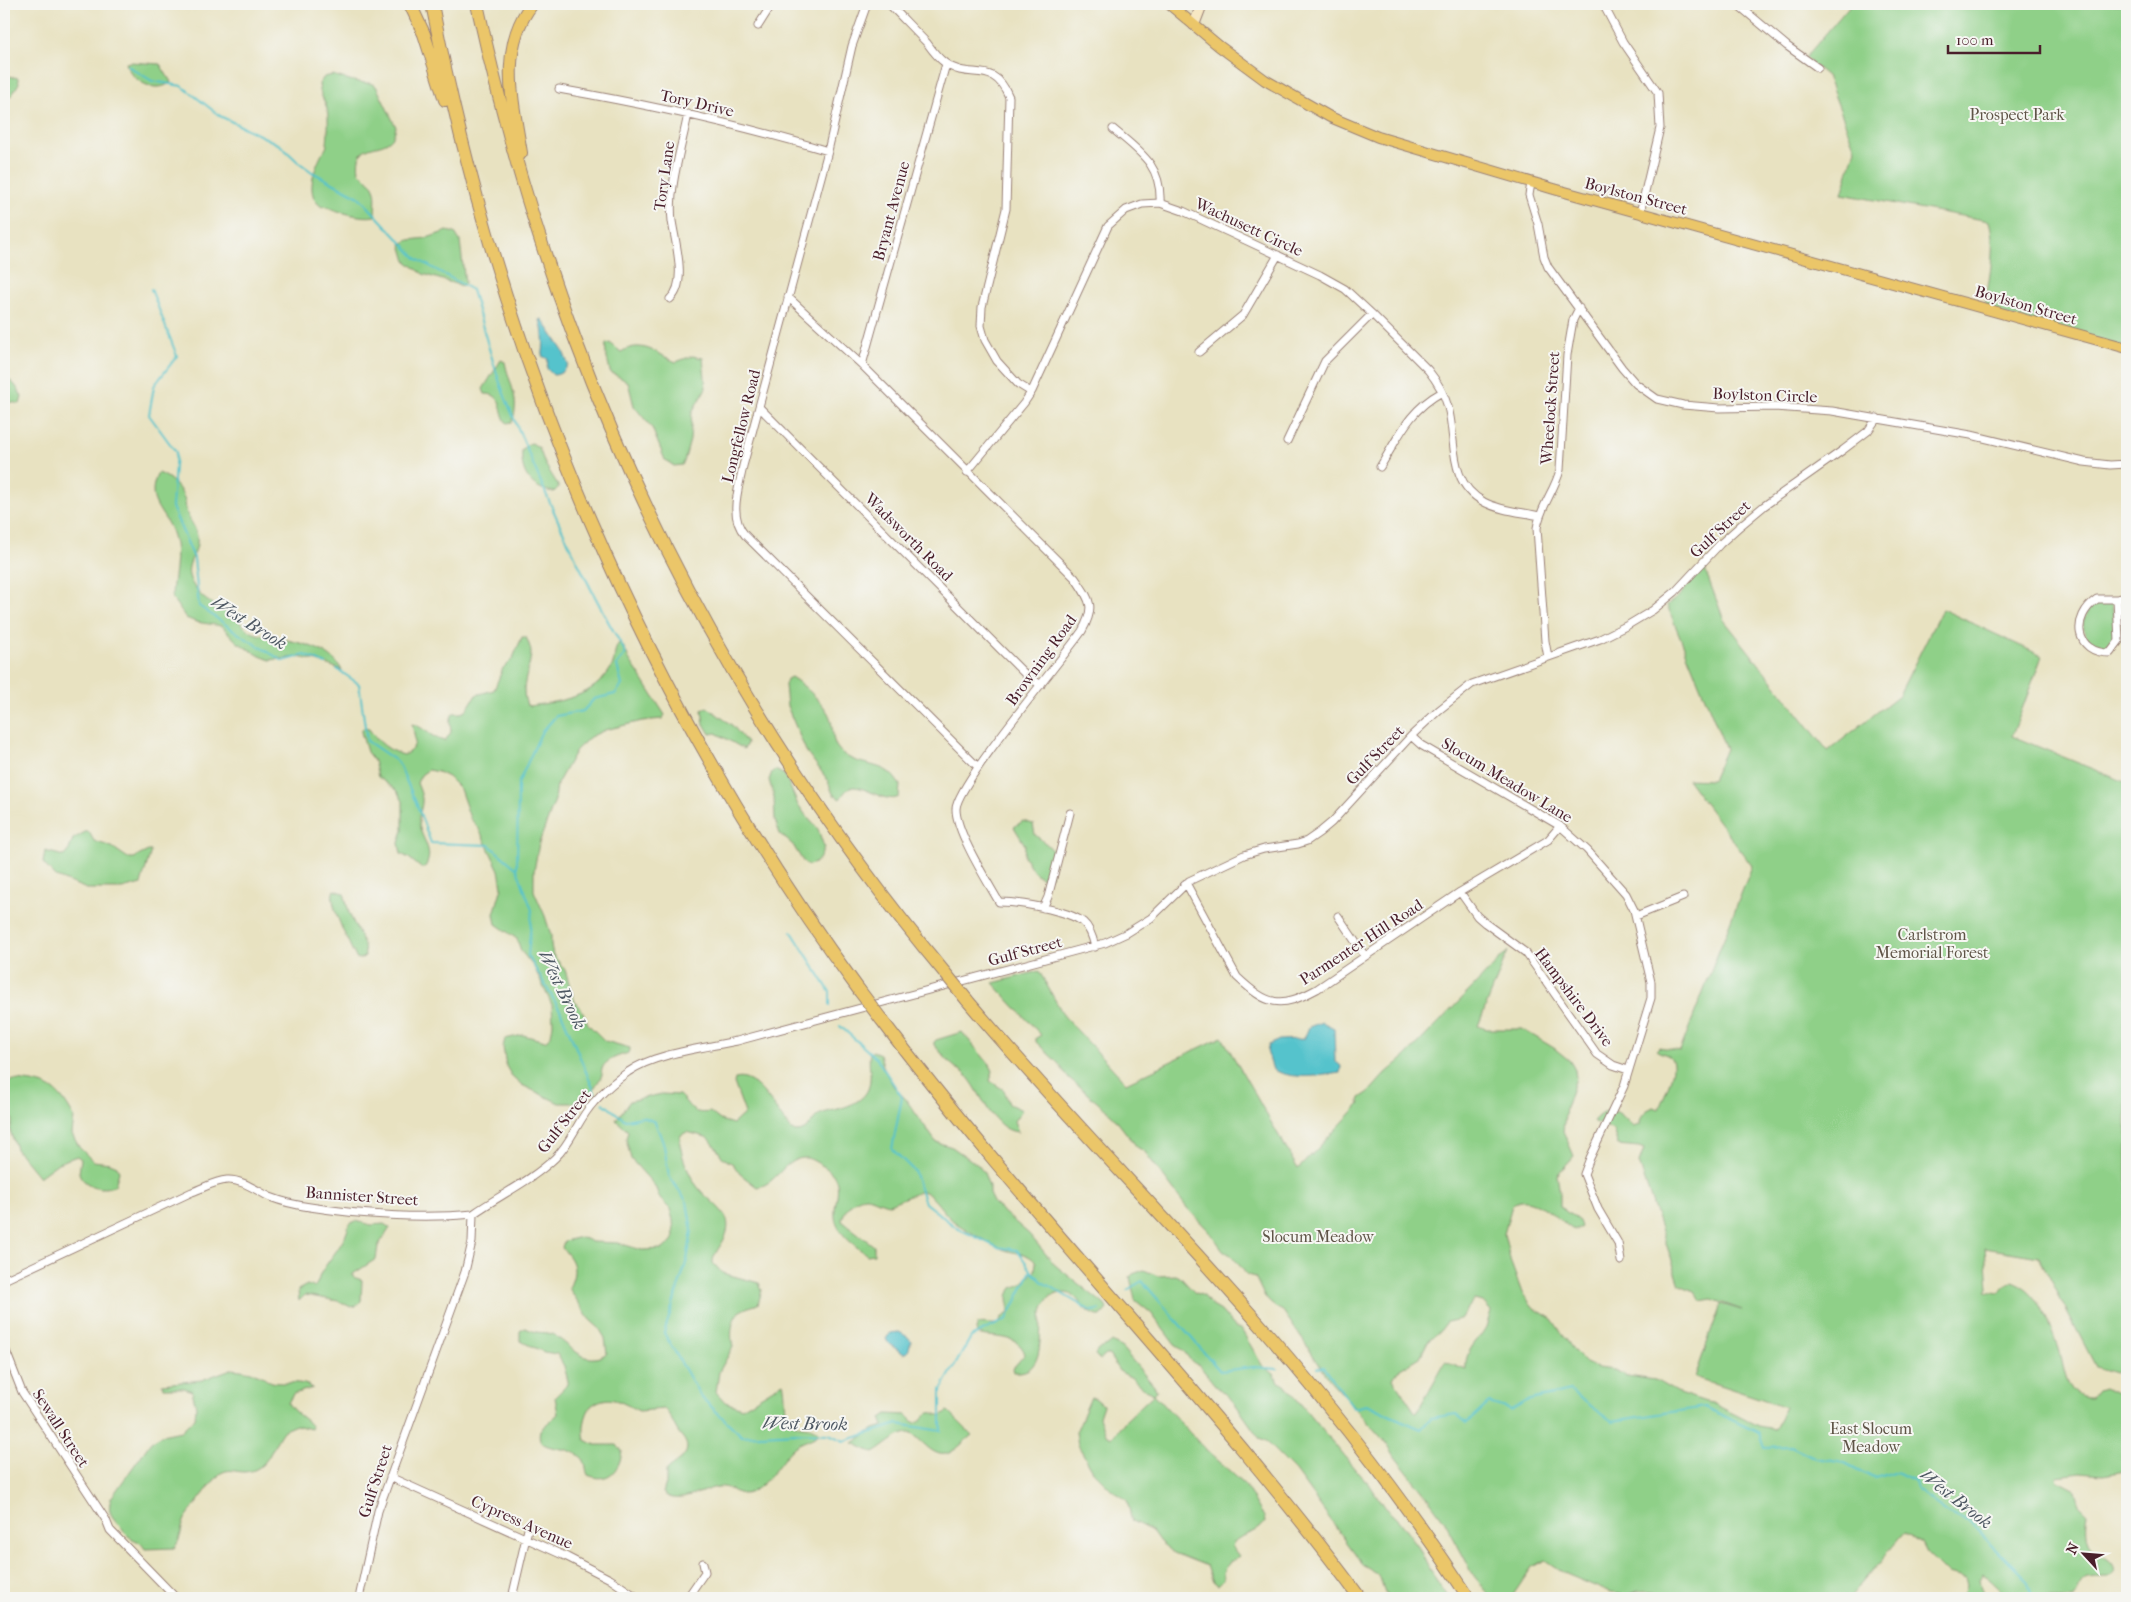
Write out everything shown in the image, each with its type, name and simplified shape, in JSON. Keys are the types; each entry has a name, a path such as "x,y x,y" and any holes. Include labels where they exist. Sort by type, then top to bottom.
{"highway":[{"path":"410,4 424,34 475,189"},
{"path":"432,4 453,104 484,223 542,396 583,501 629,603 684,714 737,807 795,900 859,990 976,1140 1264,1475 1360,1598"},
{"path":"477,4 501,105 529,205 570,326 598,396 638,486 703,616 757,710 810,793 869,877 945,973 1319,1394 1397,1495 1469,1598"},
{"path":"529,205 513,106 511,52 514,37 522,18 532,4"}],"main road":[{"name":"Boylston Street","path":"1169,4 1261,78 1303,103 1345,124 1403,146 2127,348"}],"street":[{"path":"758,26 772,4"},
{"name":"Longfellow Road","path":"867,4 852,46 828,151 743,466 736,508 738,526 978,768"},
{"path":"889,4 946,64 965,71 995,76 1002,82 1009,97 1006,209 982,307 981,326 985,340 997,361 1018,384 1031,392"},
{"path":"1194,25 1202,4"},
{"path":"1602,4 1623,42 1658,92 1660,128 1640,212"},
{"path":"1737,4 1787,46 1818,68"},
{"name":"Bryant Avenue","path":"862,365 946,64"},
{"name":"Tory Drive","path":"558,89 688,114 768,133 828,151"},
{"name":"Tory Lane","path":"670,299 675,295 680,282 672,218 672,197 688,114"},
{"path":"1113,129 1152,164 1159,184 1160,203"},
{"name":"Boylston Circle","path":"1531,183 1529,195 1538,224 1544,257 1550,270 1622,368 1636,384 1657,399 1683,405 1719,408 1807,408 1877,418 1971,435 2084,462 2110,465 2127,464"},
{"name":"Wachusett Circle","path":"967,472 1031,392 1108,226 1116,217 1131,208 1148,203 1160,203 1183,210 1278,255 1334,283 1350,294 1430,372 1442,392 1449,413 1456,468 1467,488 1491,505 1540,516"},
{"path":"1199,352 1243,315 1278,255"},
{"name":"Browning Road","path":"788,297 862,365 1075,578 1090,600 1090,612 1084,627 1068,652 978,768 957,802 957,816 961,829 999,902 1021,903 1044,908 1081,921 1092,937 1095,946"},
{"name":"Wheelock Street","path":"1548,657 1537,535 1540,516 1556,485 1560,470 1568,355 1573,320 1579,308"},
{"path":"1287,441 1325,361 1372,314"},
{"path":"1380,467 1415,412 1426,401 1442,392"},
{"name":"Wadsworth Road","path":"759,407 1026,675 1041,685"},
{"name":"Gulf Street","path":"359,1598 378,1511 465,1272 472,1242 474,1214 545,1167 568,1143 593,1103 628,1072 647,1063 675,1054 737,1041 1095,946 1118,938 1144,922 1158,912 1186,883 1244,855 1264,849 1298,844 1314,837 1332,822 1411,736 1472,684 1600,639 1628,625 1666,600 1740,526 1764,506 1868,431 1877,418"},
{"path":"2117,599 2119,641 2110,652 2092,649 2085,643 2080,632 2080,621 2083,611 2097,599 2127,597"},
{"name":"Slocum Meadow Lane","path":"1411,736 1421,745 1560,826 1582,844 1618,884 1629,899 1636,916 1652,990 1650,1005 1620,1096 1584,1174 1598,1209 1618,1243 1621,1261"},
{"path":"1044,908 1070,813"},
{"name":"Parmenter Hill Road","path":"1186,883 1237,977 1263,998 1280,1003 1295,1001 1317,989 1460,892 1548,840 1560,826"},
{"name":"Hampshire Drive","path":"1460,892 1477,916 1526,953 1597,1054 1608,1063 1628,1070"},
{"path":"1636,916 1682,897"},
{"path":"1338,916 1365,956"},
{"name":"Bannister Street","path":"4,1280 217,1182 233,1180 286,1202 346,1212 474,1214"},
{"name":"Sewall Street","path":"4,1346 22,1392 106,1520 110,1530 176,1598"},
{"name":"Cypress Avenue","path":"390,1477 526,1538 600,1574 638,1598"},
{"path":"512,1598 528,1529"},
{"path":"687,1598 705,1572 703,1563"}],"green space":[{"name":"Prospect Park","path":"1851,4 2127,4 2127,348 1985,309 1992,253 1989,221 1842,194 1855,149 1827,76 1805,58"},
{"path":"126,63 160,64 171,82 165,86 158,87 145,84 138,80 129,70"},
{"path":"4,75 18,78 19,83 12,95 4,99"},
{"path":"333,75 376,86 396,127 392,138 387,142 364,150 360,155 359,172 375,191 375,216 357,216 325,206 322,207 313,196 312,182 319,160 327,147 328,132 327,109 319,84 324,77"},
{"path":"447,231 455,233 460,241 465,283 462,286 423,274 406,261 401,244 409,240 427,238"},
{"path":"610,343 621,352 629,348 643,347 676,362 692,356 703,358 706,388 692,412 690,440 682,465 674,466 665,460 652,428 634,406 628,382 610,372 606,355 606,344"},
{"path":"501,360 505,362 515,399 512,422 507,423 496,397 485,394 483,389"},
{"path":"4,377 13,383 19,391 22,397 20,404 11,402 4,404"},
{"path":"532,443 539,448 545,464 558,485 554,492 533,483 525,472 522,450"},
{"path":"158,473 174,483 180,490 184,498 187,514 197,534 197,545 190,563 189,576 199,593 210,603 231,614 253,633 315,648 335,661 342,670 317,661 298,657 270,660 237,642 222,626 196,622 186,618 172,598 176,552 170,527 154,500 154,483"},
{"path":"1704,567 1724,620 1828,751 1899,695 1942,609 2042,656 2012,736 2127,783 2127,1377 2096,1367 2039,1257 1985,1248 1988,1288 1986,1291 1999,1293 2012,1281 2021,1285 2034,1296 2043,1310 2058,1344 2067,1379 2075,1393 2082,1397 2092,1398 2098,1391 2104,1389 2127,1400 2127,1490 2125,1473 2123,1471 2104,1475 2080,1473 2057,1476 2058,1481 2075,1490 2079,1505 2088,1514 2087,1533 2090,1546 2096,1553 2112,1563 2115,1571 2109,1577 2085,1579 2073,1598 2008,1598 1983,1575 1979,1580 1987,1598 1963,1598 1967,1586 1965,1579 1948,1574 1927,1553 1922,1543 1904,1533 1849,1598 1666,1598 1655,1591 1638,1591 1627,1595 1611,1593 1564,1573 1545,1560 1532,1567 1511,1598 1492,1598 1474,1576 1444,1520 1388,1445 1330,1380 1283,1311 1268,1301 1255,1277 1247,1275 1232,1256 1223,1250 1209,1231 1187,1208 1145,1152 1137,1147 1112,1115 1068,1077 1058,1063 1036,1042 1036,1038 1041,1035 993,983 1039,971 1064,1016 1126,1083 1222,1037 1298,1169 1360,1104 1360,1098 1369,1092 1385,1074 1405,1057 1508,951 1478,1026 1487,1029 1522,1029 1554,1048 1570,1061 1575,1070 1576,1078 1566,1108 1563,1131 1574,1156 1557,1175 1560,1207 1579,1221 1581,1227 1576,1230 1572,1229 1534,1203 1519,1201 1512,1205 1504,1234 1511,1263 1522,1293 1534,1308 1552,1319 1574,1351 1586,1363 1597,1368 1614,1370 1627,1376 1655,1380 1676,1392 1712,1403 1758,1426 1775,1429 1786,1407 1695,1377 1721,1304 1742,1310 1712,1299 1700,1301 1694,1291 1680,1285 1639,1163 1644,1149 1618,1145 1613,1130 1593,1121 1605,1112 1615,1111 1633,1127 1640,1125 1642,1116 1648,1110 1654,1107 1659,1109 1671,1077 1673,1065 1669,1056 1656,1050 1659,1047 1680,1051 1752,866 1687,779 1712,780 1726,749 1667,605 1679,596","holes":["1474,1300 1483,1302 1491,1311 1486,1327 1469,1352 1466,1370 1445,1362 1417,1412 1415,1412 1393,1379 1397,1371 1420,1357 1428,1341 1447,1322 1460,1319"]},
{"path":"2100,602 2112,604 2116,639 2109,646 2101,648 2093,645 2087,638 2084,629 2084,619 2089,610"},
{"path":"522,637 526,637 531,651 524,685 527,705 553,702 576,696 596,685 611,668 619,643 624,647 629,659 665,715 662,719 642,721 605,730 590,737 576,750 557,784 555,800 539,843 534,871 534,891 551,935 553,955 565,970 575,1002 582,1010 588,1024 605,1041 630,1048 629,1053 613,1058 603,1066 601,1077 590,1098 572,1103 559,1103 522,1085 511,1075 506,1066 503,1047 505,1039 523,1035 545,1041 551,1036 553,1024 552,1005 534,967 521,951 517,939 496,924 494,914 502,887 499,870 479,829 470,818 460,789 448,777 428,770 421,775 417,783 422,800 419,816 420,828 429,855 425,867 421,868 401,854 399,843 403,830 403,801 396,790 378,777 374,761 367,752 361,732 363,728 369,729 384,745 404,755 414,746 415,738 412,724 445,741 451,732 450,721 453,713 466,711 476,695 494,690 503,668 513,658"},
{"path":"791,677 808,690 826,709 831,721 835,743 839,750 856,761 881,768 893,775 900,785 899,797 893,799 886,798 853,787 847,790 840,799 833,794 827,779 806,751 787,706 785,685 787,679"},
{"path":"707,707 733,726 747,743 744,749 716,733 710,734 704,724 702,710"},
{"path":"775,770 785,775 797,803 818,829 824,847 819,859 815,863 808,865 804,863 793,845 780,834 775,820 774,797 769,780 772,772"},
{"path":"1023,821 1033,824 1035,835 1051,848 1053,852 1051,876 1046,879 1035,873 1024,856 1025,845 1014,827"},
{"path":"85,832 89,832 94,841 112,847 128,858 134,858 151,851 141,884 122,889 87,889 56,877 43,863 45,851 64,856 69,850 73,839"},
{"path":"334,890 344,893 349,913 364,945 365,956 360,959 356,958 340,924 334,904"},
{"path":"962,1032 990,1065 993,1071 990,1081 1004,1090 1009,1104 1022,1110 1014,1121 1018,1132 1009,1130 994,1117 971,1081 964,1073 953,1066 934,1045 936,1040"},
{"path":"873,1051 880,1054 884,1069 894,1087 904,1097 936,1142 952,1147 978,1165 984,1173 989,1186 989,1194 994,1204 1029,1234 1055,1265 1105,1305 1107,1309 1101,1316 1098,1316 1091,1313 1068,1293 1051,1296 1043,1310 1039,1351 1036,1360 1032,1367 1025,1371 1014,1372 1013,1368 1025,1354 1022,1347 1005,1338 977,1334 976,1329 978,1324 1000,1323 1001,1318 1009,1313 1008,1296 1011,1289 1021,1284 1035,1271 1036,1262 1029,1256 1002,1249 956,1223 931,1196 922,1191 889,1204 866,1197 857,1199 850,1205 844,1213 842,1221 874,1246 874,1254 867,1255 849,1241 836,1222 836,1179 823,1166 807,1158 797,1159 785,1167 770,1182 757,1187 740,1174 733,1164 723,1158 713,1143 706,1137 687,1132 681,1135 680,1142 687,1169 698,1187 719,1208 727,1220 727,1233 715,1254 713,1263 722,1273 759,1283 762,1290 758,1304 742,1310 734,1321 732,1332 733,1347 719,1372 716,1392 725,1402 742,1408 783,1383 786,1412 790,1422 810,1427 820,1433 793,1448 764,1483 751,1492 742,1494 727,1488 718,1487 683,1498 669,1497 663,1493 666,1483 666,1471 684,1456 687,1448 685,1441 664,1409 639,1411 610,1399 591,1406 585,1422 585,1440 596,1445 617,1445 622,1451 616,1469 612,1474 601,1478 588,1475 584,1461 575,1453 546,1445 542,1442 539,1437 540,1430 558,1414 555,1397 566,1386 568,1381 564,1366 557,1354 544,1352 520,1341 520,1331 525,1328 536,1332 552,1334 584,1356 592,1358 607,1353 605,1338 599,1328 589,1319 569,1288 574,1267 562,1248 564,1241 581,1237 592,1242 618,1243 642,1250 663,1249 674,1237 670,1209 660,1199 655,1186 631,1159 626,1139 628,1131 616,1120 630,1101 662,1094 679,1095 694,1111 710,1112 720,1120 733,1124 745,1113 734,1083 735,1079 745,1079 763,1092 791,1129 801,1132 819,1115 853,1104 865,1095 870,1080 870,1053"},
{"path":"14,1080 43,1085 57,1092 74,1117 72,1134 79,1147 93,1161 110,1163 117,1166 119,1172 115,1185 99,1188 81,1178 79,1173 81,1159 77,1156 58,1163 39,1177 16,1149 10,1130 13,1120 4,1109 4,1083"},
{"path":"356,1221 371,1225 384,1224 390,1228 378,1246 376,1259 353,1274 353,1277 362,1280 361,1301 356,1306 351,1307 338,1301 305,1295 299,1301 298,1290 307,1285 314,1287 316,1285 321,1273 345,1237 349,1224"},
{"path":"1144,1270 1158,1276 1176,1275 1180,1277 1194,1292 1204,1296 1211,1305 1221,1311 1236,1328 1241,1329 1262,1365 1274,1374 1278,1382 1285,1385 1364,1480 1368,1482 1384,1507 1398,1520 1419,1548 1429,1569 1449,1598 1387,1598 1379,1575 1362,1565 1295,1471 1267,1443 1260,1439 1234,1402 1215,1385 1199,1365 1191,1361 1183,1350 1175,1345 1151,1313 1135,1300 1130,1277"},
{"path":"1112,1342 1122,1348 1154,1386 1157,1391 1154,1394 1145,1390 1132,1378 1119,1371 1109,1355 1100,1360 1095,1355 1098,1350"},
{"path":"231,1369 254,1373 276,1383 298,1383 313,1388 293,1394 288,1403 312,1427 311,1429 296,1425 284,1430 265,1462 253,1471 230,1470 221,1473 185,1519 174,1548 145,1549 126,1534 114,1519 110,1511 110,1503 111,1498 151,1442 162,1435 181,1431 195,1418 196,1407 192,1391 184,1388 163,1388 162,1384 202,1380"},
{"path":"1154,1394 1202,1446 1245,1485 1264,1517 1265,1522 1261,1527 1237,1539 1234,1543 1232,1547 1239,1556 1225,1568 1223,1579 1217,1585 1213,1582 1207,1566 1174,1553 1160,1542 1152,1531 1132,1521 1127,1500 1112,1490 1093,1471 1078,1445 1076,1432 1091,1397 1103,1405 1099,1417 1106,1435 1112,1438 1125,1421"},
{"path":"948,1411 972,1435 951,1452 938,1454 908,1433 874,1453 853,1443 874,1429 884,1426 881,1418 887,1414 907,1415 915,1423 929,1413 941,1416"}],"water":[{"path":"542,319 563,351 568,364 558,374 553,375 547,369 548,359 542,356 543,338 540,320"},
{"path":"1322,1022 1334,1028 1335,1061 1341,1066 1340,1073 1298,1076 1273,1070 1267,1051 1269,1045 1279,1040 1304,1039 1309,1027"},
{"path":"899,1332 911,1341 908,1352 904,1354 889,1344 886,1339 890,1333"}],"waterway":[{"path":"128,66 152,81 182,86 220,116 280,145 312,172 359,197 417,259 472,290 501,386 533,464 592,592 626,653 617,665 622,685 615,694 594,699 583,711 556,716 541,733 518,784 517,869"},
{"name":"West Brook","path":"151,289 177,356 154,386 149,415 176,452 172,507 194,558 199,606 242,636 283,661 305,655 326,664"},
{"name":"West Brook","path":"337,669 359,684 367,741 398,762 431,843 489,845 517,869 532,910 528,956 560,1010 595,1093"},
{"path":"792,932 830,992 830,1006"},
{"path":"840,1026 877,1059 902,1097 892,1149 914,1171 925,1203 957,1228 997,1247 1017,1250 1031,1270"},
{"name":"West Brook","path":"603,1103 625,1120 643,1117 655,1122 664,1145 669,1176 687,1202 692,1231 687,1260 664,1333 701,1397 742,1436 796,1433 829,1434 844,1441 898,1424 941,1431 941,1390 971,1337 1007,1319 1031,1271 1044,1283 1091,1311 1099,1310"},
{"name":"West Brook","path":"1127,1290 1142,1281 1220,1371 1254,1367 1277,1369"},
{"name":"West Brook","path":"1317,1368 1324,1367 1354,1408 1366,1405 1421,1429 1431,1418 1456,1414 1467,1423 1489,1403 1511,1410 1526,1401 1570,1391 1612,1421 1705,1407 1759,1433 1764,1447 1791,1446 1816,1458 1845,1463 1875,1479 1897,1472 1914,1481 1916,1489 1948,1513 1970,1523 2028,1581 2032,1598"}],"park label":[{"name":"Carlstrom Memorial Forest","path":"1932,943"},
{"name":"Slocum Meadow","path":"1318,1236"},
{"name":"East Slocum Meadow","path":"1871,1437"}]}
